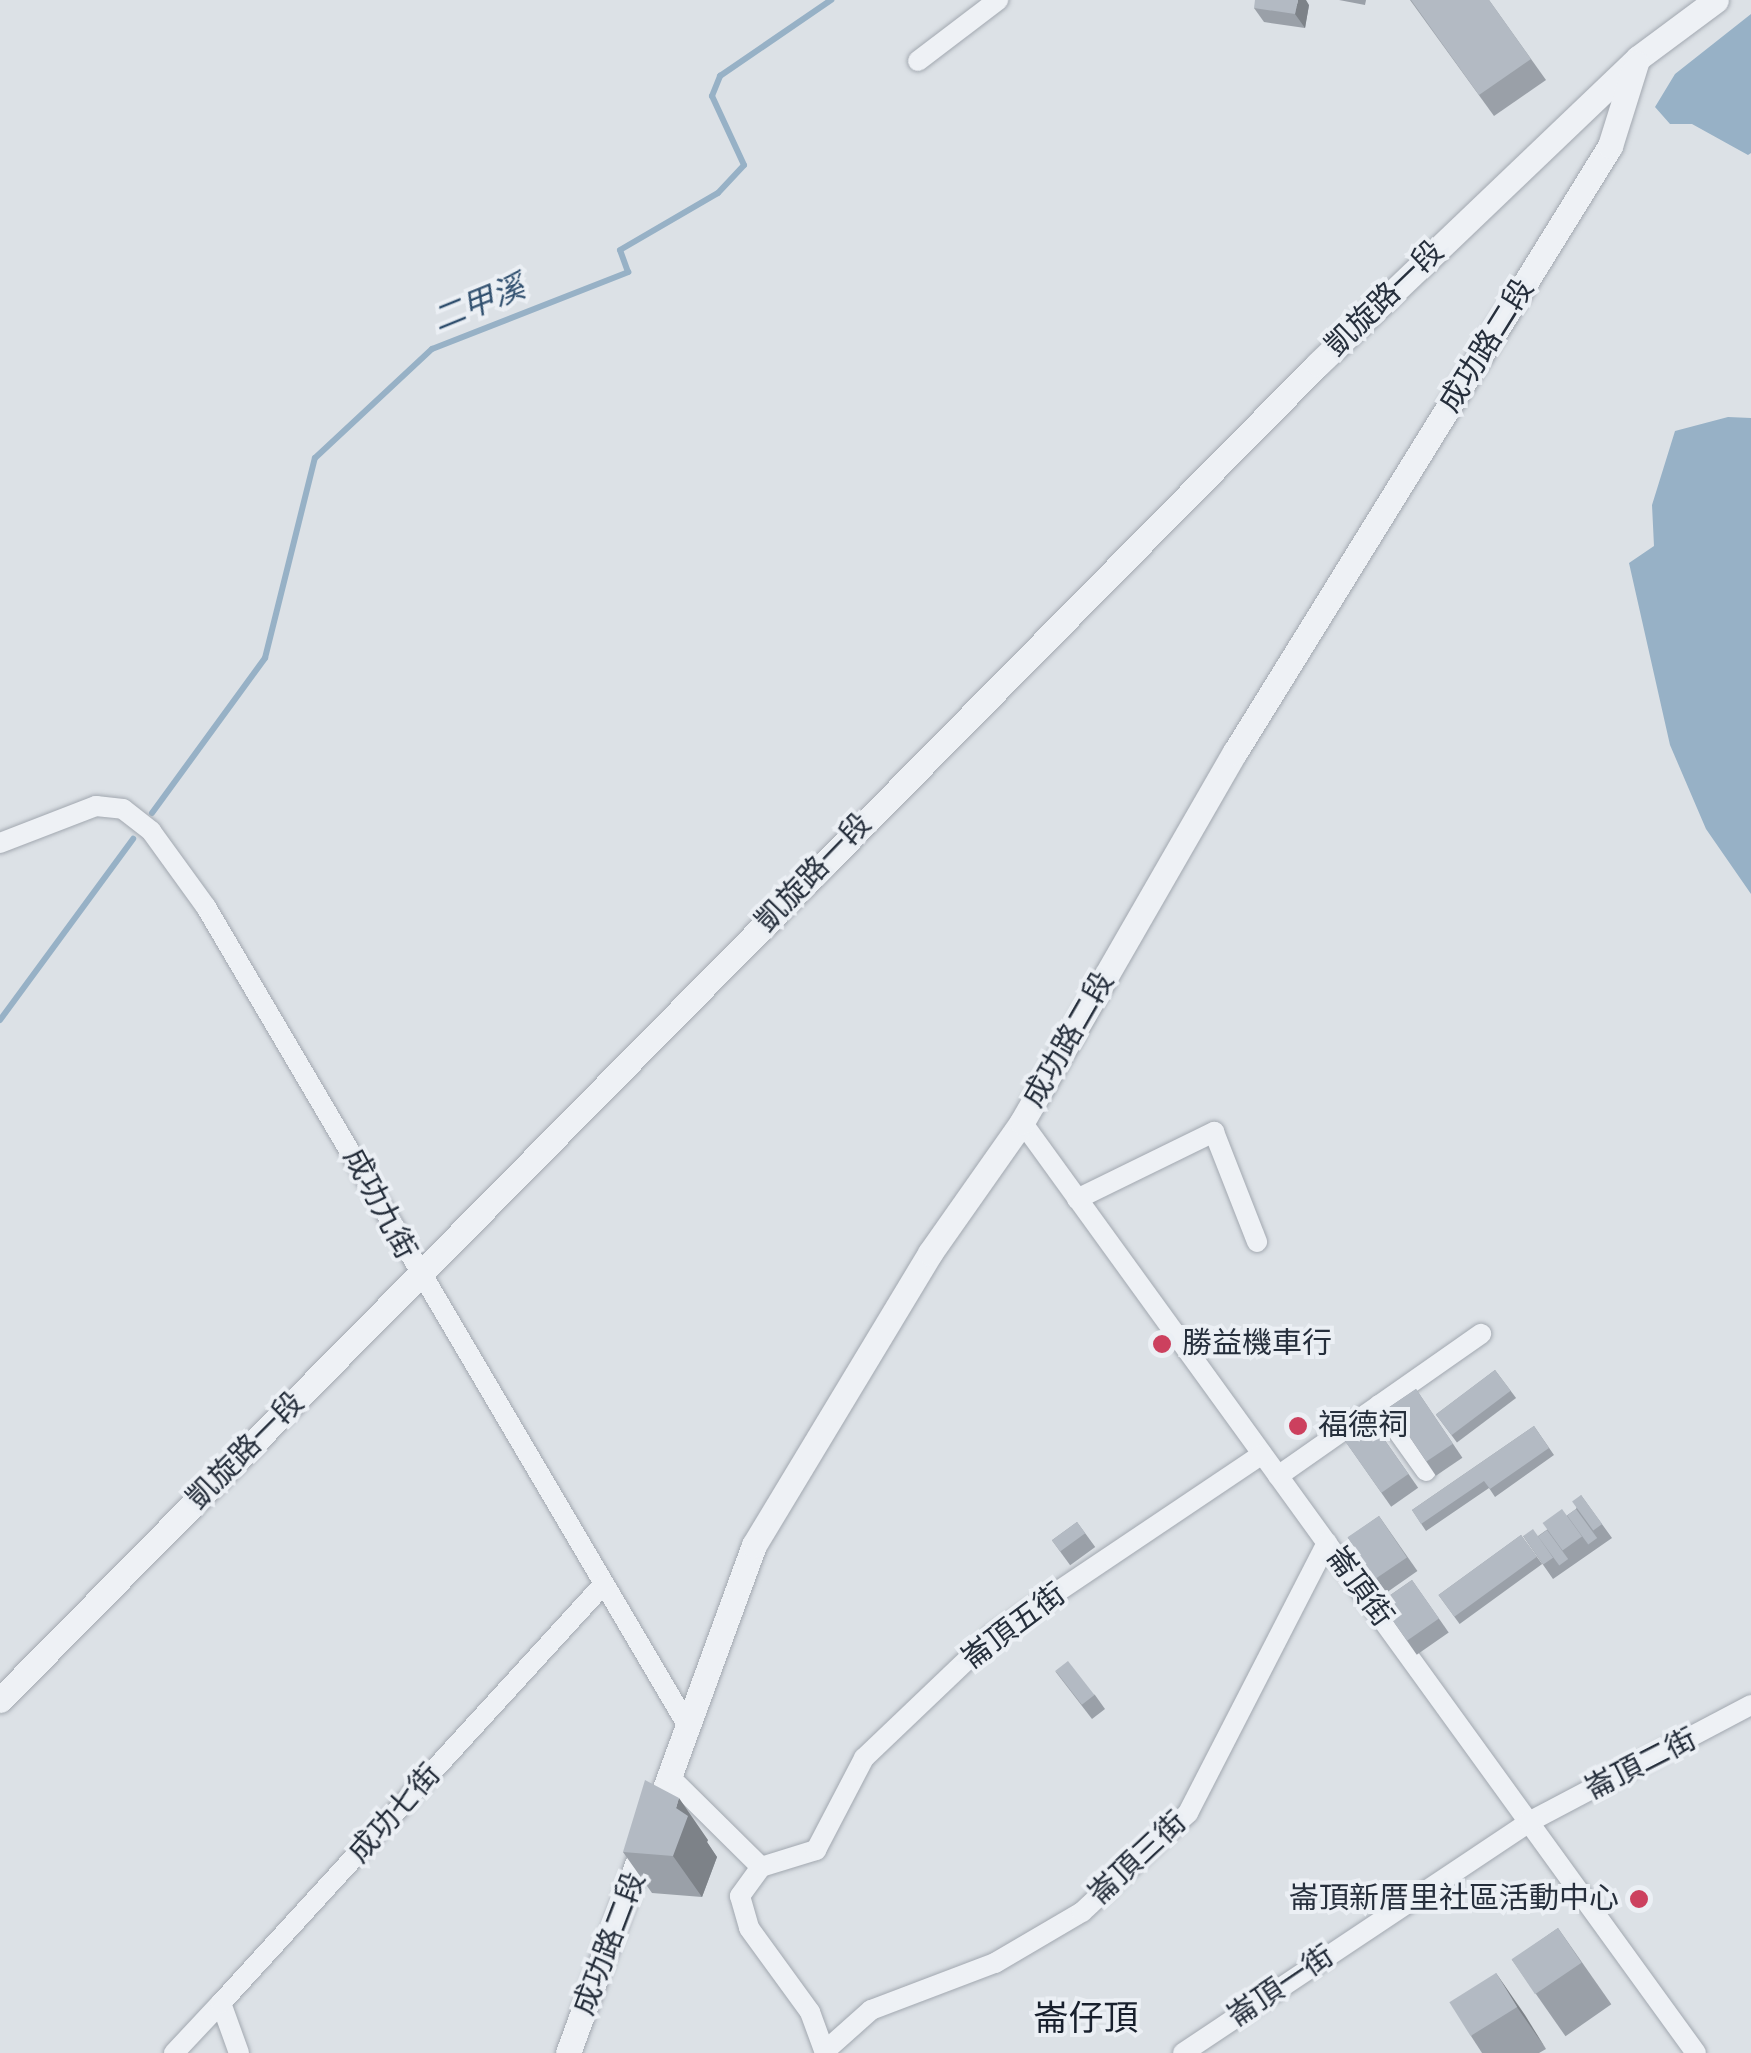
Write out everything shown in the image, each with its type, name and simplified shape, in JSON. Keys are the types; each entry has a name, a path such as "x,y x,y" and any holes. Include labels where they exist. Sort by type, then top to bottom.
{"street":[{"path":"918,61 998,0"},
{"name":"凱旋路一段","path":"0,1700 1156,524 1638,58 1716,0"},
{"name":"成功路二段","path":"568,2053 672,1779 686,1723 754,1545 930,1253 1022,1122 1235,752 1610,146 1638,58"},
{"name":"成功九街","path":"0,842 96,806 123,810 151,831 392,1218 417,1278 686,1723"},
{"name":"崙頂街","path":"1022,1122 1696,2053"},
{"path":"1077,1199 1214,1132 1257,1242"},
{"path":"1278,1476 1481,1334"},
{"path":"1379,1405 1426,1470"},
{"name":"崙頂五街","path":"761,1867 816,1850 864,1758 993,1635 1262,1454"},
{"name":"崙頂三街","path":"825,2052 871,2010 995,1963 1082,1912 1188,1813 1327,1543"},
{"name":"成功七街","path":"174,2053 603,1584"},
{"name":"崙頂二街","path":"1529,1822 1751,1705"},
{"path":"672,1779 761,1867 740,1896 748,1928 810,2012 825,2052"},
{"name":"崙頂一街","path":"1183,2053 1529,1822"},
{"path":"222,2003 239,2053"}],"water":[{"path":"1751,14 1748,155 1692,124 1670,124 1655,107 1675,74"},
{"path":"1728,417 1751,418 1751,894 1706,829 1670,745 1629,563 1654,546 1652,505 1675,431"}],"building":[{"path":"1255,0 1298,0 1295,14 1254,8"},
{"path":"1411,0 1489,0 1531,59 1479,95"},
{"path":"1495,1370 1511,1391 1452,1435 1436,1415"},
{"path":"1416,1389 1453,1444 1426,1462 1389,1407"},
{"path":"1370,1419 1408,1474 1381,1493 1343,1438"},
{"path":"1534,1426 1549,1448 1490,1489 1484,1481 1421,1524 1412,1510"},
{"path":"1581,1495 1602,1524 1593,1531 1572,1501"},
{"path":"1562,1509 1582,1537 1563,1551 1543,1523"},
{"path":"1576,1509 1597,1538 1588,1545 1567,1515"},
{"path":"1379,1516 1407,1557 1375,1579 1347,1537"},
{"path":"1077,1522 1085,1533 1060,1552 1052,1540"},
{"path":"1533,1529 1553,1558 1543,1565 1523,1536"},
{"path":"1547,1530 1568,1559 1559,1566 1538,1536"},
{"path":"1521,1535 1537,1557 1454,1617 1438,1595"},
{"path":"1412,1580 1439,1619 1407,1641 1380,1602"},
{"path":"1068,1661 1094,1695 1082,1705 1055,1671"},
{"path":"645,1780 679,1798 676,1808 688,1816 673,1856 623,1852"},
{"path":"1558,1928 1581,1963 1535,1994 1512,1959"},
{"path":"1496,1973 1517,2007 1471,2036 1449,2002"}],"waterway":[{"name":"二甲溪","path":"152,813 265,658 315,458 432,349 628,272 620,250 718,193 744,165 712,96 720,76 831,0"},
{"name":"二甲溪","path":"0,1020 133,839"}],"place":[{"name":"勝益機車行","path":"1162,1344"},
{"name":"福德祠","path":"1298,1426"},
{"name":"崙頂新厝里社區活動中心","path":"1639,1899"}],"district":[{"name":"崙仔頂","path":"1086,2020"}]}
